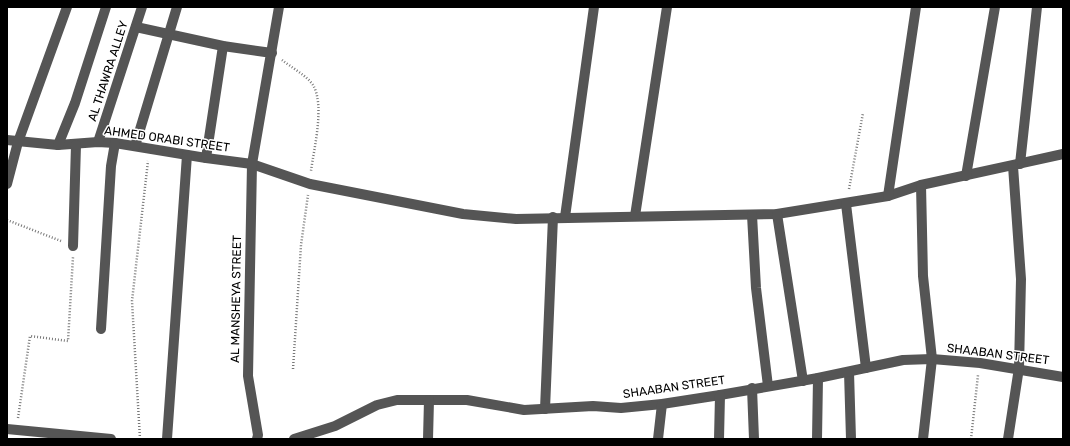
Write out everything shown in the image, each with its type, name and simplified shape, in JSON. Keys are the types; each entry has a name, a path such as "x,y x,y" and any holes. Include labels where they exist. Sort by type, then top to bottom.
{"street":[{"path":"7,184 18,142 67,7"},
{"path":"58,145 75,103 106,7"},
{"name":"AL THAWRA ALLEY","path":"98,142 142,7"},
{"path":"135,146 177,7"},
{"name":"AL MANSHEYA STREET","path":"260,438 248,376 252,164 279,7"},
{"path":"564,217 594,7"},
{"path":"635,216 667,7"},
{"path":"888,196 916,7"},
{"path":"966,176 995,7"},
{"path":"1008,439 1019,368 1021,279 1016,165 1037,7"},
{"path":"136,27 223,46 272,53"},
{"path":"206,158 223,46"},
{"name":"AHMED ORABI STREET","path":"7,140 58,145 76,145 98,142 135,146 252,164 310,184 463,214 516,219 553,217 777,214 888,196 921,185 1063,154"},
{"path":"101,329 112,166 115,144"},
{"path":"73,246 76,145"},
{"path":"168,439 188,155"},
{"path":"921,185 924,276 932,359 923,439"},
{"path":"846,204 866,368"},
{"path":"777,214 803,381"},
{"path":"752,215 756,288 768,386"},
{"path":"545,409 553,217"},
{"name":"SHAABAN STREET","path":"294,439 326,434 344,422 377,405 397,400 467,400 524,410 602,406 621,408 662,404 720,395 752,388 803,381 903,360 932,359 980,363 1019,368 1063,377"},
{"path":"850,372 851,439"},
{"path":"817,439 818,378"},
{"path":"752,388 754,439"},
{"path":"719,439 720,395"},
{"path":"428,439 429,400"},
{"path":"658,439 662,404"},
{"path":"13,433 111,439"}],"path":[{"path":"272,53 312,84 317,93 318,112 301,245 293,369"},
{"path":"846,204 863,113"},
{"path":"140,439 132,301 149,149"},
{"path":"7,220 73,246 68,341 30,336 13,433"},
{"path":"971,439 980,363"}]}
